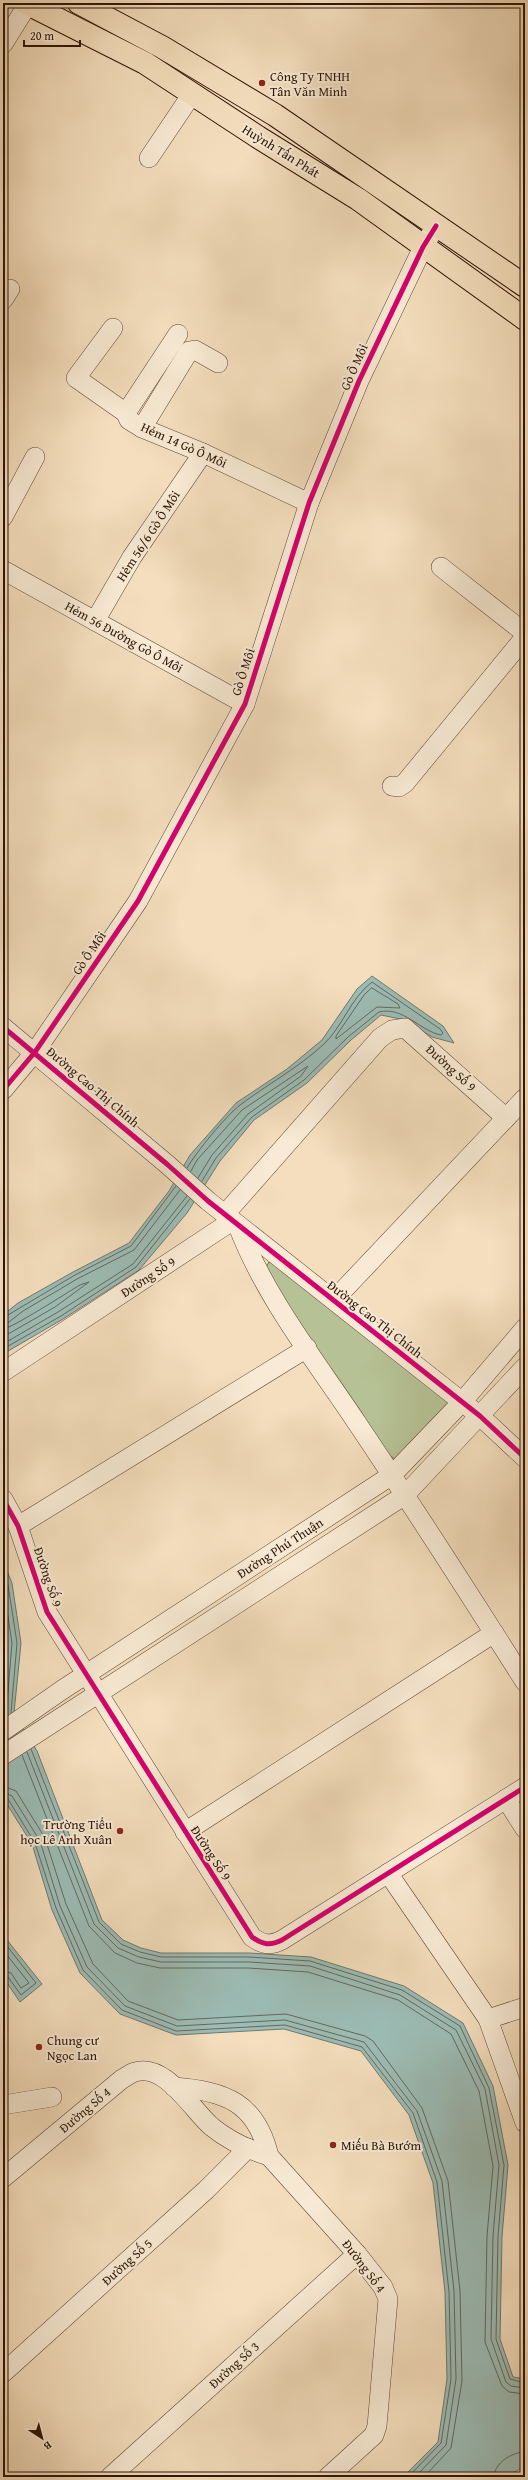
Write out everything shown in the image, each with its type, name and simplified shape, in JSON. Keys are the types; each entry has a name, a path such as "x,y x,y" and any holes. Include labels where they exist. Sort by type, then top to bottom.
{"main road":[{"name":"Huỳnh Tấn Phát","path":"79,3 162,47 275,115 525,286"},
{"name":"Huỳnh Tấn Phát","path":"27,4 145,63 258,137 358,199 423,247 525,318"},
{"path":"258,137 275,115"}],"street":[{"path":"3,44 27,4"},
{"path":"149,158 192,94"},
{"name":"Gò Ô Môi","path":"3,1090 35,1052 138,901 245,704 309,503 359,381 423,247 436,226"},
{"path":"113,328 76,378 126,413"},
{"name":"Hẻm 14 Gò Ô Môi","path":"178,334 126,413 129,420 142,428 203,453 309,503"},
{"path":"142,428 189,351 195,350 218,363"},
{"name":"Hẻm 56/6 Gò Ô Môi","path":"95,621 132,557 203,453"},
{"path":"3,517 35,457"},
{"path":"441,567 525,634"},
{"name":"Hẻm 56 Đường Gò Ô Môi","path":"3,570 245,704"},
{"path":"392,786 399,787 405,783 525,637"},
{"name":"Đường Cao Thị Chính","path":"3,1027 35,1052 208,1201 480,1416 525,1458"},
{"name":"Đường Số 9","path":"3,1372 232,1220 380,1038 392,1030 406,1028 506,1118"},
{"path":"334,1300 525,1098"},
{"path":"232,1220 258,1270 307,1348 392,1475 525,1682"},
{"name":"Đường Phú Thuận","path":"3,1731 85,1675 392,1475 462,1402 525,1328"},
{"path":"18,1526 307,1348"},
{"name":"Đường Phú Thuận","path":"3,1754 52,1724 405,1495 525,1367"},
{"name":"Đường Số 9","path":"3,1499 18,1526 47,1612 97,1695 252,1937 262,1944 273,1944 282,1940 525,1787"},
{"path":"185,1832 494,1633"},
{"path":"506,1799 525,1829"},
{"path":"388,1873 488,2020 525,2123"},
{"path":"488,2020 525,2007"},
{"name":"Đường Số 4","path":"3,2178 122,2079 136,2071 152,2071 167,2079 212,2126 248,2148 269,2156"},
{"name":"Đường Số 4","path":"174,2087 217,2092 238,2104 248,2112 258,2127 269,2156 357,2254 383,2287 388,2299 377,2426 374,2435 328,2477"},
{"path":"3,2105 52,2097"},
{"name":"Đường Số 5","path":"3,2373 206,2190 248,2148"},
{"name":"Đường Số 3","path":"110,2477 357,2254"}],"green space":[{"path":"269,1262 279,1265 444,1398 449,1405 397,1460 386,1454 279,1291 266,1267"}],"water":[{"path":"372,976 443,1026 454,1043 432,1037 405,1020 381,1015 351,1040 307,1083 254,1120 220,1161 187,1213 139,1270 63,1319 3,1354 3,1315 18,1303 129,1243 169,1191 190,1155 236,1103 287,1069 322,1040 357,989"},
{"path":"3,1561 12,1583 21,1643 14,1713 37,1751 102,1920 123,1940 141,1948 161,1953 249,1953 311,1957 404,1986 463,2023 493,2086 508,2165 502,2237 500,2339 513,2377 525,2379 525,2466 506,2477 403,2477 438,2442 447,2379 445,2292 433,2183 409,2115 361,2051 284,2029 176,2035 120,2014 80,1973 52,1910 32,1844 3,1798"},
{"path":"7,1940 42,1984 20,2002 3,1977 3,1942"}],"cycle path":[{"path":"3,1090 35,1052 138,901 245,704 309,503 359,381 423,247 436,226"},
{"path":"3,1027 168,1165 208,1201 480,1416 525,1458"},
{"path":"3,1499 18,1526 47,1612 252,1937 256,1940 267,1944 282,1940 525,1787"}],"place":[{"name":"Công Ty TNHH Tân Văn Minh","path":"262,83"},
{"name":"Trường Tiểu học Lê Anh Xuân","path":"120,1831"},
{"name":"Chung cư Ngọc Lan","path":"39,2047"},
{"name":"Miếu Bà Bướm","path":"333,2145"}]}
